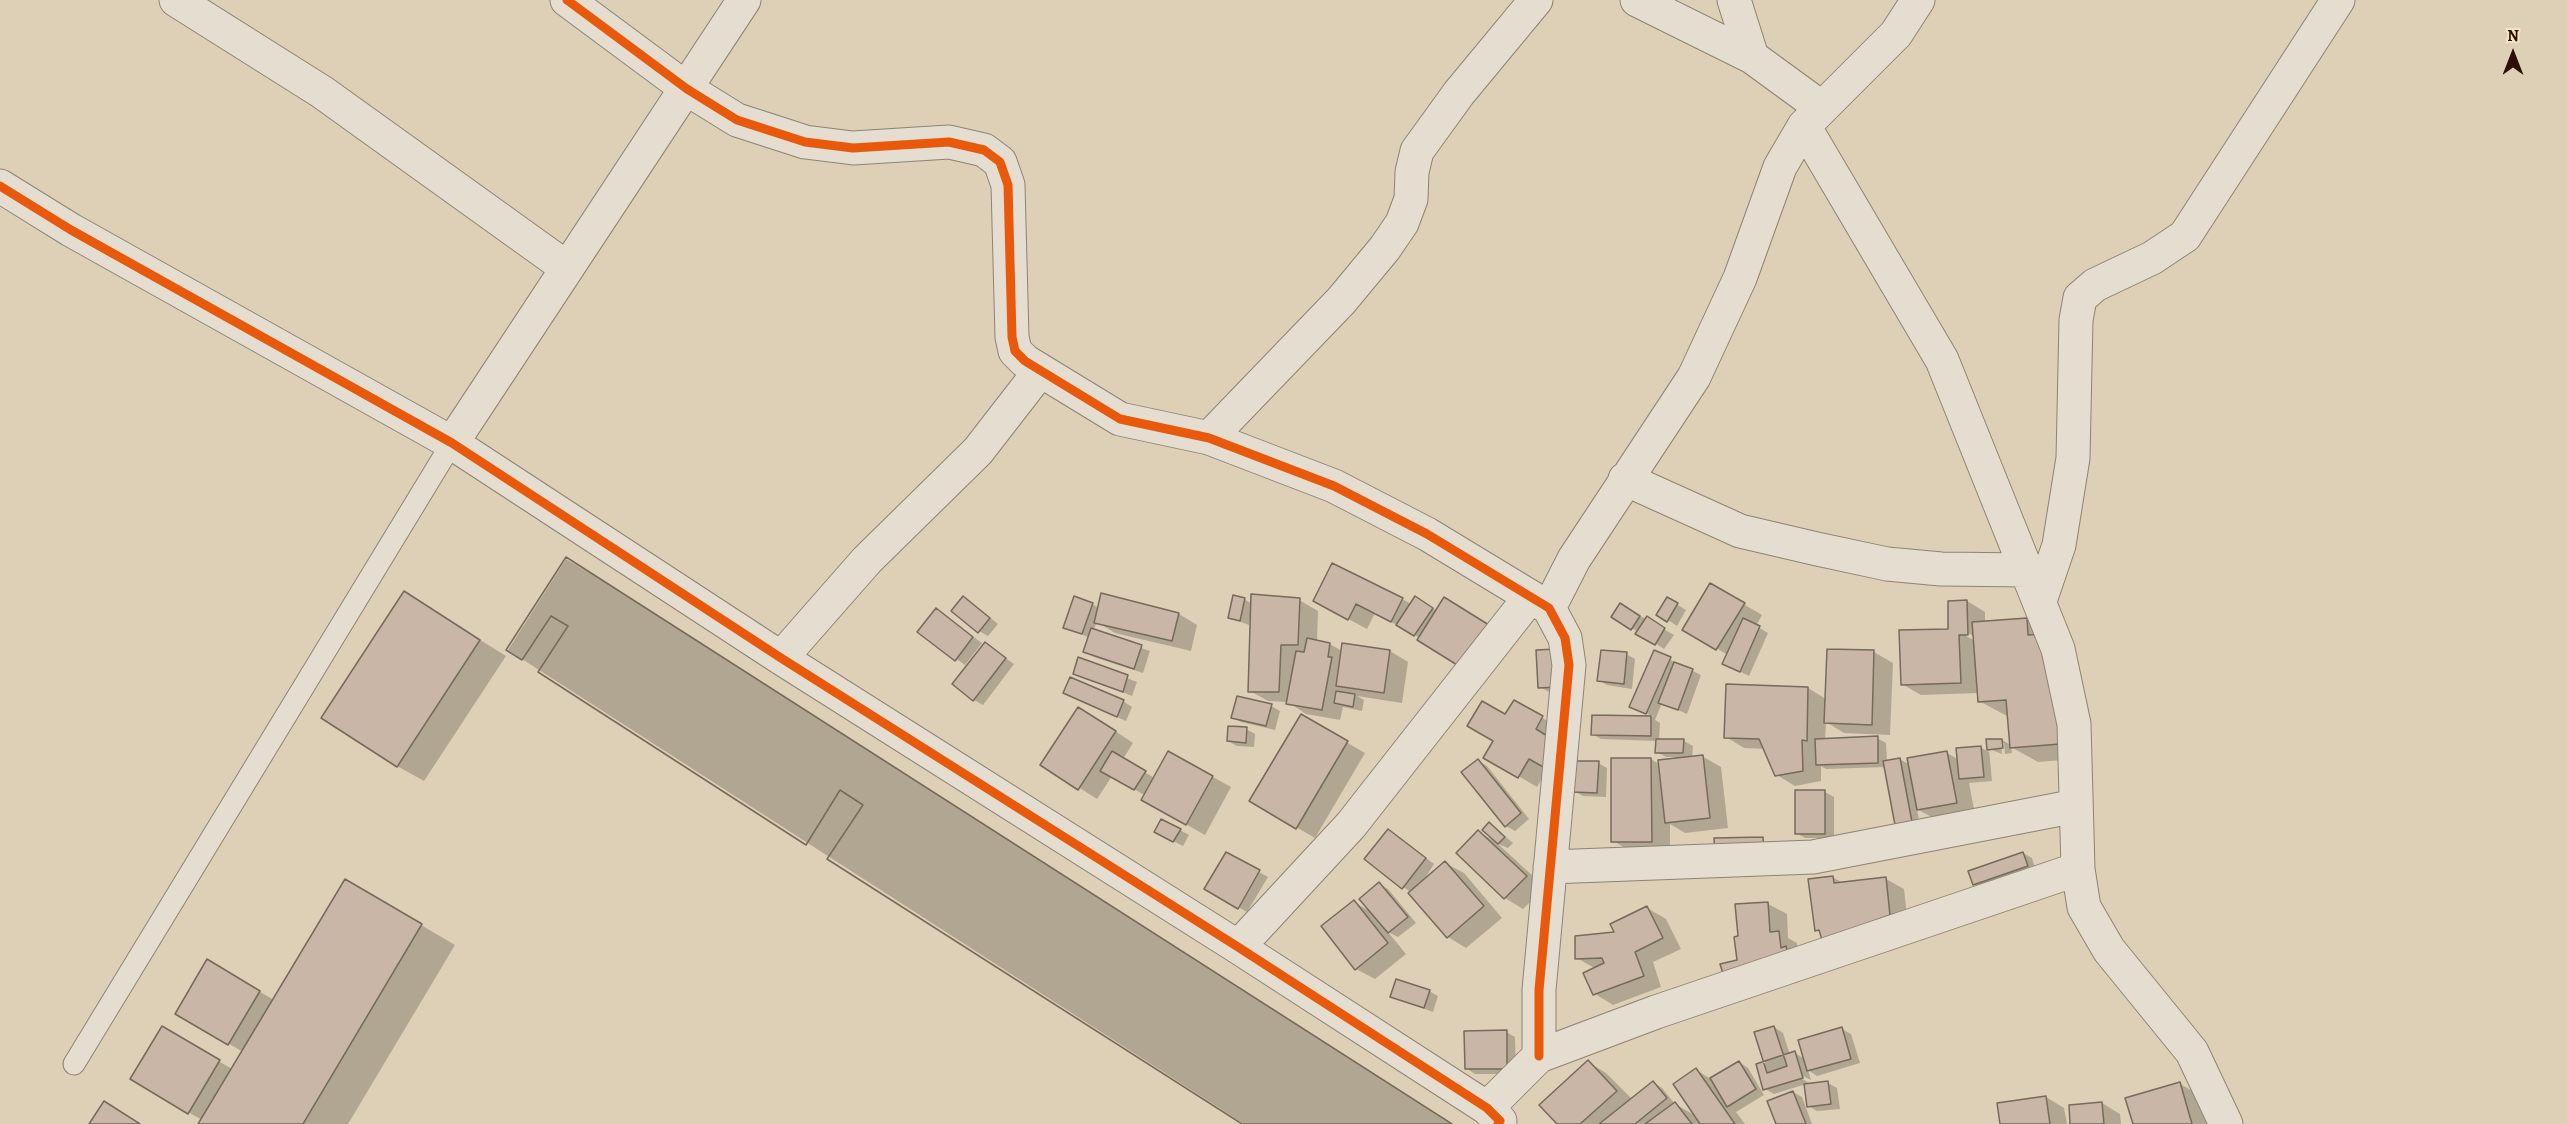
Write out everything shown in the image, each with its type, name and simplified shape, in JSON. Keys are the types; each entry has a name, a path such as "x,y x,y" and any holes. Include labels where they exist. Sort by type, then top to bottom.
{"street":[{"path":"176,0 322,92 567,268"},
{"path":"0,186 71,230 452,443 781,658 1238,947 1496,1119 1539,1056 1539,990 1569,652 1540,602 1427,534 1334,486 1209,438 1120,418 1040,371 1015,351 1012,338 1008,185 1000,162 984,150 949,142 853,148 805,142 737,120 687,89 567,0"},
{"path":"452,443 744,0"},
{"path":"1209,438 1341,301 1385,248 1402,223 1412,199 1412,172 1417,151 1459,93 1536,0"},
{"path":"1637,0 1752,57 1813,117 1942,360 2058,649 2074,724 2078,869 2084,907 2109,950 2192,1052 2226,1124"},
{"path":"1734,0 1752,57"},
{"path":"1238,947 1351,825 1574,559 1694,376 1740,278 1780,167 1813,117 1896,34 1918,0"},
{"path":"2040,601 2059,545 2073,458 2076,320 2080,298 2095,285 2152,258 2185,236 2338,0"},
{"path":"781,658 867,560 978,451 1040,371"},
{"path":"1625,479 1740,531 1817,549 1887,564 2028,570"},
{"path":"1550,867 1813,857 2076,806"},
{"path":"1539,1056 1656,1012 2078,869"}],"lane":[{"path":"74,1064 452,443"}],"building":[{"path":"566,557 1452,1124 1242,1124 827,859 863,805 840,790 806,845 538,672 568,626 551,616 522,660 506,650"},
{"path":"566,557 1452,1124 1242,1124 827,859 863,805 840,790 806,845 538,672 568,626 551,616 522,660 506,650"},
{"path":"1332,563 1403,598 1391,622 1356,604 1348,620 1313,601"},
{"path":"1710,583 1745,603 1716,650 1682,630"},
{"path":"404,591 480,640 397,767 321,718"},
{"path":"1101,593 1179,613 1172,641 1094,623"},
{"path":"1251,594 1300,598 1298,645 1281,645 1279,692 1248,692"},
{"path":"1233,595 1245,598 1240,621 1228,618"},
{"path":"963,596 990,618 978,633 951,611"},
{"path":"1074,596 1093,603 1082,634 1063,628"},
{"path":"1415,596 1433,608 1414,636 1396,625"},
{"path":"1444,597 1489,625 1462,668 1417,640"},
{"path":"1667,597 1678,603 1667,622 1656,615"},
{"path":"1967,600 1968,635 1959,635 1961,683 1901,685 1899,630 1948,629 1948,601"},
{"path":"1620,603 1640,616 1631,630 1611,617"},
{"path":"936,608 973,637 955,661 917,632"},
{"path":"1647,616 1665,628 1655,645 1635,634"},
{"path":"1743,618 1760,626 1740,672 1722,664"},
{"path":"2027,618 2028,635 2046,634 2060,744 2010,748 2006,700 1978,702 1972,622"},
{"path":"1091,628 1142,645 1134,669 1083,652"},
{"path":"1307,638 1330,643 1328,657 1332,657 1322,710 1286,704 1296,651 1304,652"},
{"path":"985,642 1006,658 973,701 952,684"},
{"path":"1342,643 1390,650 1384,693 1336,686"},
{"path":"1557,649 1560,687 1538,688 1536,650"},
{"path":"1827,649 1874,650 1872,725 1824,723"},
{"path":"1601,650 1627,652 1624,684 1597,681"},
{"path":"1654,650 1671,657 1646,714 1629,707"},
{"path":"1078,657 1128,675 1123,692 1073,674"},
{"path":"1674,662 1693,669 1678,710 1658,703"},
{"path":"1070,677 1124,700 1117,717 1063,693"},
{"path":"1726,684 1808,687 1807,741 1802,740 1803,771 1775,776 1759,739 1724,738"},
{"path":"1336,691 1355,694 1353,707 1334,703"},
{"path":"1237,696 1272,704 1266,726 1231,718"},
{"path":"1514,700 1543,716 1536,729 1560,744 1545,768 1529,759 1518,778 1483,758 1493,741 1467,726 1482,701 1505,714"},
{"path":"1078,707 1116,731 1078,790 1040,765"},
{"path":"1301,714 1348,741 1296,829 1249,801"},
{"path":"1592,715 1651,716 1651,736 1591,735"},
{"path":"1228,726 1247,727 1246,743 1227,741"},
{"path":"1878,736 1878,763 1816,765 1815,739"},
{"path":"1656,739 1684,739 1683,753 1655,753"},
{"path":"1986,739 2002,739 2003,748 1987,750"},
{"path":"1981,746 1984,777 1959,779 1956,748"},
{"path":"1112,751 1146,771 1134,790 1100,771"},
{"path":"1168,751 1213,776 1186,825 1141,800"},
{"path":"1947,751 1957,803 1917,810 1907,758"},
{"path":"1703,755 1710,818 1665,823 1658,760"},
{"path":"1611,758 1651,758 1652,842 1611,842"},
{"path":"1900,758 1912,822 1895,825 1883,761"},
{"path":"1478,759 1521,813 1505,827 1461,772"},
{"path":"1574,761 1599,761 1597,793 1573,792"},
{"path":"1795,790 1825,790 1825,834 1795,834"},
{"path":"1161,819 1181,829 1173,842 1154,832"},
{"path":"1489,822 1505,837 1498,844 1482,830"},
{"path":"1388,829 1426,858 1402,889 1364,859"},
{"path":"1478,830 1527,876 1504,899 1456,853"},
{"path":"1763,837 1764,855 1715,856 1714,838"},
{"path":"1226,852 1260,870 1238,909 1204,889"},
{"path":"2023,852 2028,866 1973,885 1968,871"},
{"path":"1445,861 1484,906 1447,938 1408,893"},
{"path":"1833,876 1834,883 1886,877 1890,915 1822,940 1819,930 1815,931 1808,879"},
{"path":"345,879 422,924 303,1124 198,1124"},
{"path":"1379,882 1408,917 1388,933 1359,899"},
{"path":"1354,900 1388,943 1355,970 1321,926"},
{"path":"1768,902 1770,932 1779,931 1781,948 1786,946 1790,962 1725,980 1720,964 1737,960 1734,937 1738,936 1735,904"},
{"path":"1647,906 1663,938 1635,952 1644,976 1593,995 1583,973 1604,963 1602,958 1575,959 1575,936 1614,932 1610,924"},
{"path":"207,959 260,991 228,1045 175,1014"},
{"path":"1396,979 1430,990 1424,1008 1390,997"},
{"path":"162,1026 220,1060 188,1114 130,1079"},
{"path":"1774,1026 1787,1066 1767,1073 1754,1032"},
{"path":"1842,1027 1851,1059 1807,1071 1798,1040"},
{"path":"1507,1030 1507,1069 1465,1069 1464,1031"},
{"path":"1795,1051 1803,1078 1763,1090 1756,1064"},
{"path":"1588,1060 1617,1091 1580,1124 1557,1124 1539,1105"},
{"path":"1739,1061 1756,1089 1727,1107 1710,1078"},
{"path":"1696,1068 1735,1124 1700,1124 1673,1084"},
{"path":"1653,1081 1667,1098 1635,1124 1599,1124"},
{"path":"1828,1081 1831,1104 1807,1107 1804,1084"},
{"path":"2180,1082 2192,1124 2133,1124 2125,1098"},
{"path":"1793,1091 1806,1124 1776,1124 1767,1101"},
{"path":"2046,1096 2050,1124 2000,1124 1997,1103"},
{"path":"104,1101 140,1124 89,1124"},
{"path":"1675,1102 1692,1124 1645,1124"},
{"path":"2102,1102 2104,1124 2070,1124 2069,1105"}],"cycle path":[{"path":"567,0 687,89 737,120 805,142 853,148 949,142 984,150 1000,162 1008,185 1012,337 1015,351 1025,361 1120,419 1209,438 1334,486 1427,534 1549,608 1565,638 1569,665 1539,990 1539,1056"},
{"path":"0,186 71,230 452,443 781,658 1238,947 1487,1108 1500,1121 1498,1124"}]}
